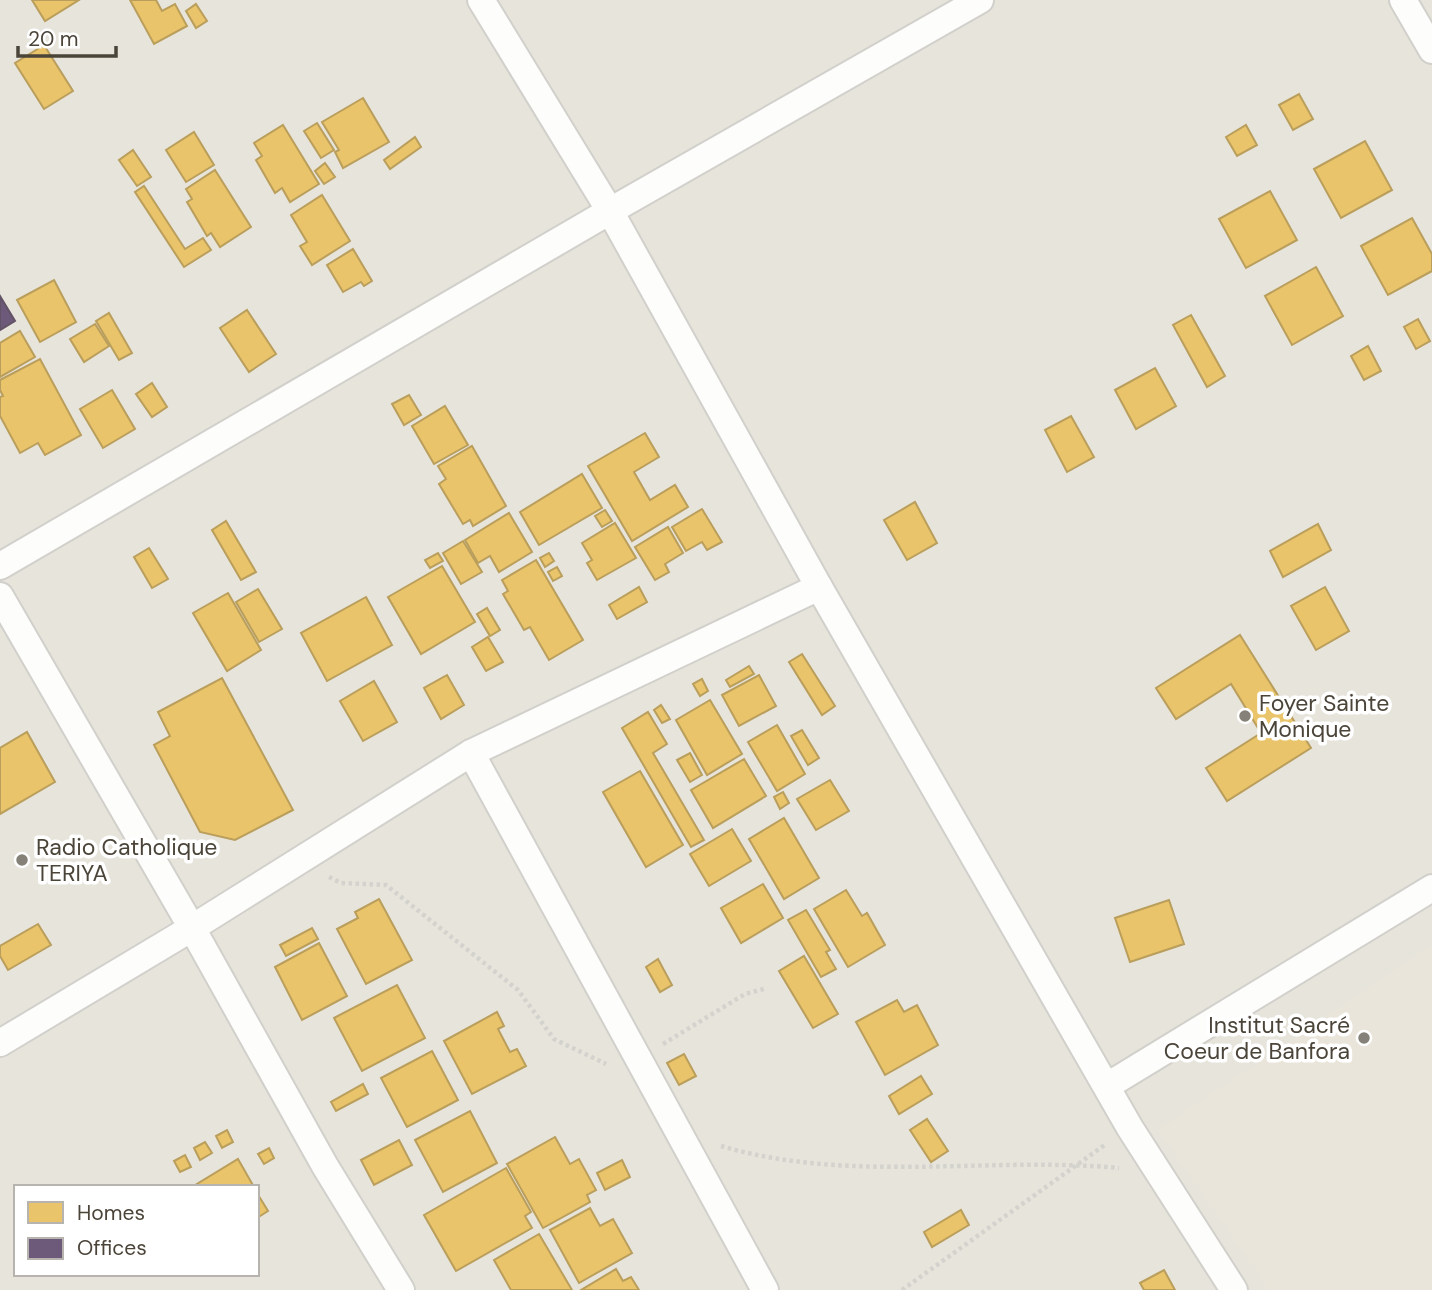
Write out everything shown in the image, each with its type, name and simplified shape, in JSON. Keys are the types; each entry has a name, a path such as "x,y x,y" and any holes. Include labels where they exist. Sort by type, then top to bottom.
{"street":[{"path":"481,0 610,211 819,587 1130,1128 1234,1290"},
{"path":"0,566 610,211 980,0"},
{"path":"1403,0 1432,51"},
{"path":"0,1043 192,928 471,753 819,587"},
{"path":"0,596 192,928 325,1166 401,1290"},
{"path":"471,753 765,1290"},
{"path":"1107,1086 1432,888"}],"path":[{"path":"296,863 341,883 386,885 518,990 554,1039 606,1064 644,1070 745,994 767,988"},
{"path":"680,1135 747,1154 816,1165 910,1167 1076,1164 1159,1172"},
{"path":"902,1290 1076,1164"}],"shaded area":[{"path":"0,0 1432,0 1432,1290 0,1290"},
{"name":"Institut Sacré Coeur de Banfora","path":"1432,945 1432,1290 1270,1290 1158,1130"}],"building: Homes":[{"path":"32,0 79,0 45,21"},
{"path":"130,0 156,0 162,11 175,4 187,26 154,44"},
{"path":"196,4 207,21 196,28 186,11"},
{"path":"44,45 73,91 44,109 15,63"},
{"path":"1299,94 1313,119 1293,130 1279,105"},
{"path":"363,98 389,142 343,168 335,152 339,150 322,122"},
{"path":"317,123 334,150 321,158 304,131"},
{"path":"283,125 319,184 290,202 282,188 275,193 256,160 262,156 254,143"},
{"path":"1246,125 1257,145 1237,156 1226,137"},
{"path":"194,132 214,165 186,182 166,150"},
{"path":"415,137 421,147 390,169 384,160"},
{"path":"1365,141 1392,190 1341,218 1314,169"},
{"path":"133,150 151,177 137,186 119,160"},
{"path":"325,163 335,177 324,184 315,171"},
{"path":"215,170 251,227 220,247 211,233 207,236 187,202 192,199 186,189"},
{"path":"144,186 185,249 203,238 211,250 184,267 135,192"},
{"path":"1270,191 1297,240 1246,268 1219,219"},
{"path":"322,195 350,241 312,265 300,246 307,242 291,215"},
{"path":"1412,218 1432,254 1432,271 1388,295 1361,246"},
{"path":"353,249 372,281 364,286 361,282 343,292 327,265"},
{"path":"1316,267 1343,316 1292,345 1265,296"},
{"path":"54,280 76,322 40,342 17,300"},
{"path":"247,310 276,354 249,372 220,328"},
{"path":"109,313 132,353 119,360 96,321"},
{"path":"1191,315 1225,376 1207,387 1173,325"},
{"path":"1418,319 1430,341 1416,349 1404,327"},
{"path":"95,324 109,346 84,362 70,339"},
{"path":"20,331 35,357 0,377 0,343"},
{"path":"1368,346 1381,371 1364,380 1351,356"},
{"path":"40,359 81,435 45,455 38,443 20,453 0,416 0,397 3,396 0,380"},
{"path":"1155,368 1176,406 1136,429 1115,390"},
{"path":"152,383 167,407 152,417 136,394"},
{"path":"112,390 135,429 103,448 80,409"},
{"path":"409,395 421,415 404,425 392,404"},
{"path":"445,406 468,445 434,464 412,426"},
{"path":"1071,416 1094,457 1067,472 1045,430"},
{"path":"645,433 659,457 634,472 650,500 675,485 688,507 632,541 588,466"},
{"path":"472,446 506,506 473,526 470,520 463,524 439,484 446,479 438,466"},
{"path":"582,474 602,508 539,545 520,512"},
{"path":"915,502 937,543 907,560 884,520"},
{"path":"702,509 722,542 707,550 702,542 686,551 672,527"},
{"path":"605,510 612,521 602,527 595,516"},
{"path":"509,513 532,552 499,572 490,556 478,563 465,540"},
{"path":"226,521 256,572 241,580 212,530"},
{"path":"615,523 636,558 597,580 587,563 592,560 582,543"},
{"path":"1318,524 1331,550 1283,577 1270,551"},
{"path":"668,527 683,553 665,564 669,572 655,580 635,547"},
{"path":"463,541 482,572 461,584 443,553"},
{"path":"149,548 168,579 152,588 134,557"},
{"path":"438,553 443,561 430,568 425,560"},
{"path":"549,553 554,561 545,567 540,558"},
{"path":"536,560 583,640 549,660 530,627 524,630 503,594 508,591 502,580"},
{"path":"442,566 475,622 421,654 388,597"},
{"path":"557,567 562,576 553,581 548,572"},
{"path":"639,587 647,602 617,619 609,605"},
{"path":"1325,587 1349,631 1316,650 1291,606"},
{"path":"258,589 282,629 259,642 236,602"},
{"path":"228,593 261,650 227,671 193,613"},
{"path":"366,597 392,645 327,681 301,633"},
{"path":"487,608 500,630 490,636 477,614"},
{"path":"1240,635 1311,748 1227,801 1206,768 1261,733 1231,684 1176,719 1156,688"},
{"path":"488,637 503,662 486,671 472,647"},
{"path":"802,654 835,706 822,715 789,662"},
{"path":"749,666 754,674 730,687 726,680"},
{"path":"447,675 464,705 441,719 424,688"},
{"path":"759,675 776,706 739,726 722,695"},
{"path":"222,678 293,810 235,840 200,832 154,745 170,736 158,712"},
{"path":"702,679 708,691 700,696 693,684"},
{"path":"374,681 397,722 363,741 340,701"},
{"path":"710,700 742,754 707,775 676,720"},
{"path":"661,705 670,719 662,723 654,710"},
{"path":"648,712 667,744 653,753 704,840 691,847 622,728"},
{"path":"777,725 805,774 777,791 748,742"},
{"path":"802,730 819,758 808,765 791,736"},
{"path":"27,732 55,782 0,814 0,748"},
{"path":"690,753 702,775 690,782 677,760"},
{"path":"744,759 766,796 713,828 691,790"},
{"path":"640,771 683,845 646,867 603,792"},
{"path":"830,780 849,811 816,830 797,799"},
{"path":"783,792 789,803 780,809 774,797"},
{"path":"784,818 819,878 784,899 749,839"},
{"path":"732,829 751,861 709,886 690,854"},
{"path":"763,884 783,918 741,943 721,908"},
{"path":"846,890 862,916 867,913 885,945 848,967 814,909"},
{"path":"379,899 412,960 366,984 337,929 358,918 355,912"},
{"path":"1169,900 1184,944 1130,962 1115,918"},
{"path":"806,910 830,950 826,952 836,969 821,977 788,920"},
{"path":"38,924 51,945 8,970 0,956 0,946"},
{"path":"312,928 318,939 286,956 280,945"},
{"path":"319,943 347,996 302,1020 275,967"},
{"path":"804,956 838,1014 813,1028 779,971"},
{"path":"658,959 672,985 660,992 646,967"},
{"path":"397,985 425,1038 362,1071 334,1018"},
{"path":"897,1000 904,1012 917,1005 938,1045 885,1075 856,1022"},
{"path":"497,1012 504,1026 498,1029 510,1052 517,1049 526,1066 472,1094 444,1041"},
{"path":"432,1051 458,1100 407,1127 381,1078"},
{"path":"684,1054 696,1076 679,1085 667,1063"},
{"path":"921,1076 932,1094 899,1114 889,1096"},
{"path":"363,1084 368,1094 336,1111 331,1102"},
{"path":"470,1111 497,1163 443,1192 415,1140"},
{"path":"927,1119 948,1151 931,1162 910,1130"},
{"path":"227,1130 233,1142 222,1148 216,1136"},
{"path":"555,1137 570,1164 579,1159 596,1190 587,1195 590,1202 543,1228 507,1164"},
{"path":"399,1140 412,1165 374,1185 361,1160"},
{"path":"205,1142 212,1153 200,1160 194,1148"},
{"path":"269,1148 274,1158 264,1164 258,1154"},
{"path":"185,1155 191,1167 180,1172 174,1161"},
{"path":"238,1159 253,1185 195,1185"},
{"path":"622,1160 630,1177 605,1190 597,1173"},
{"path":"506,1168 531,1212 525,1216 532,1228 456,1271 424,1215"},
{"path":"259,1196 268,1211 259,1217"},
{"path":"590,1208 600,1226 613,1219 632,1253 579,1283 550,1230"},
{"path":"961,1210 969,1225 932,1247 924,1232"},
{"path":"539,1234 572,1290 511,1290 494,1260"},
{"path":"616,1269 623,1281 631,1277 639,1290 581,1290"},
{"path":"1164,1270 1175,1290 1144,1290 1140,1283"}],"building: Offices":[{"path":"0,296 15,321 0,330"}],"place":[{"name":"Foyer Sainte Monique","path":"1245,716"},
{"name":"Radio Catholique TERIYA","path":"22,860"},
{"name":"Institut Sacré Coeur de Banfora","path":"1364,1038"}]}
